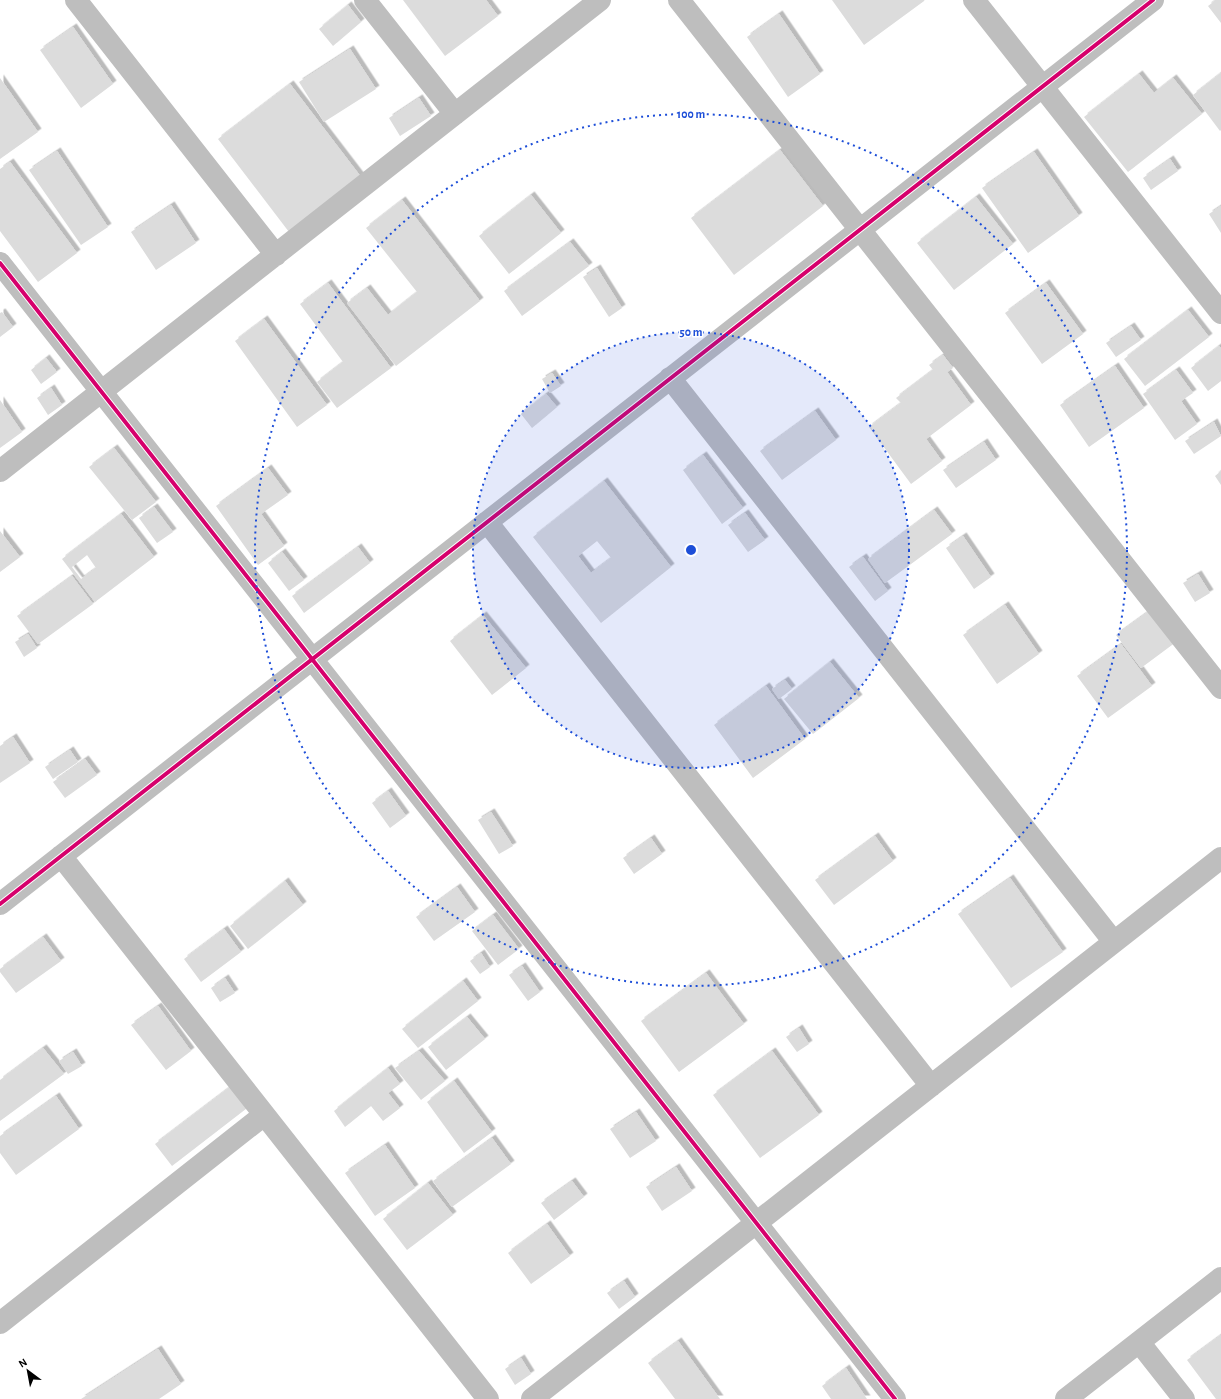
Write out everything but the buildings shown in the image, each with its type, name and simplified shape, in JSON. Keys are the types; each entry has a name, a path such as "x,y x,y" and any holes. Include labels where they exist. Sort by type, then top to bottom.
{"street":[{"path":"76,0 276,255"},
{"path":"365,0 455,114"},
{"path":"0,471 600,0"},
{"path":"679,0 1221,688"},
{"path":"974,0 1221,313"},
{"path":"0,904 1153,0"},
{"path":"0,262 895,1399"},
{"path":"670,378 1114,942"},
{"path":"487,522 931,1086"},
{"path":"61,856 488,1399"},
{"path":"532,1399 1221,858"},
{"path":"0,1323 264,1115"},
{"path":"1066,1399 1221,1278"},
{"path":"1139,1342 1184,1399"}],"cycle path":[{"path":"0,904 1153,0"},
{"path":"0,263 895,1399"}]}
